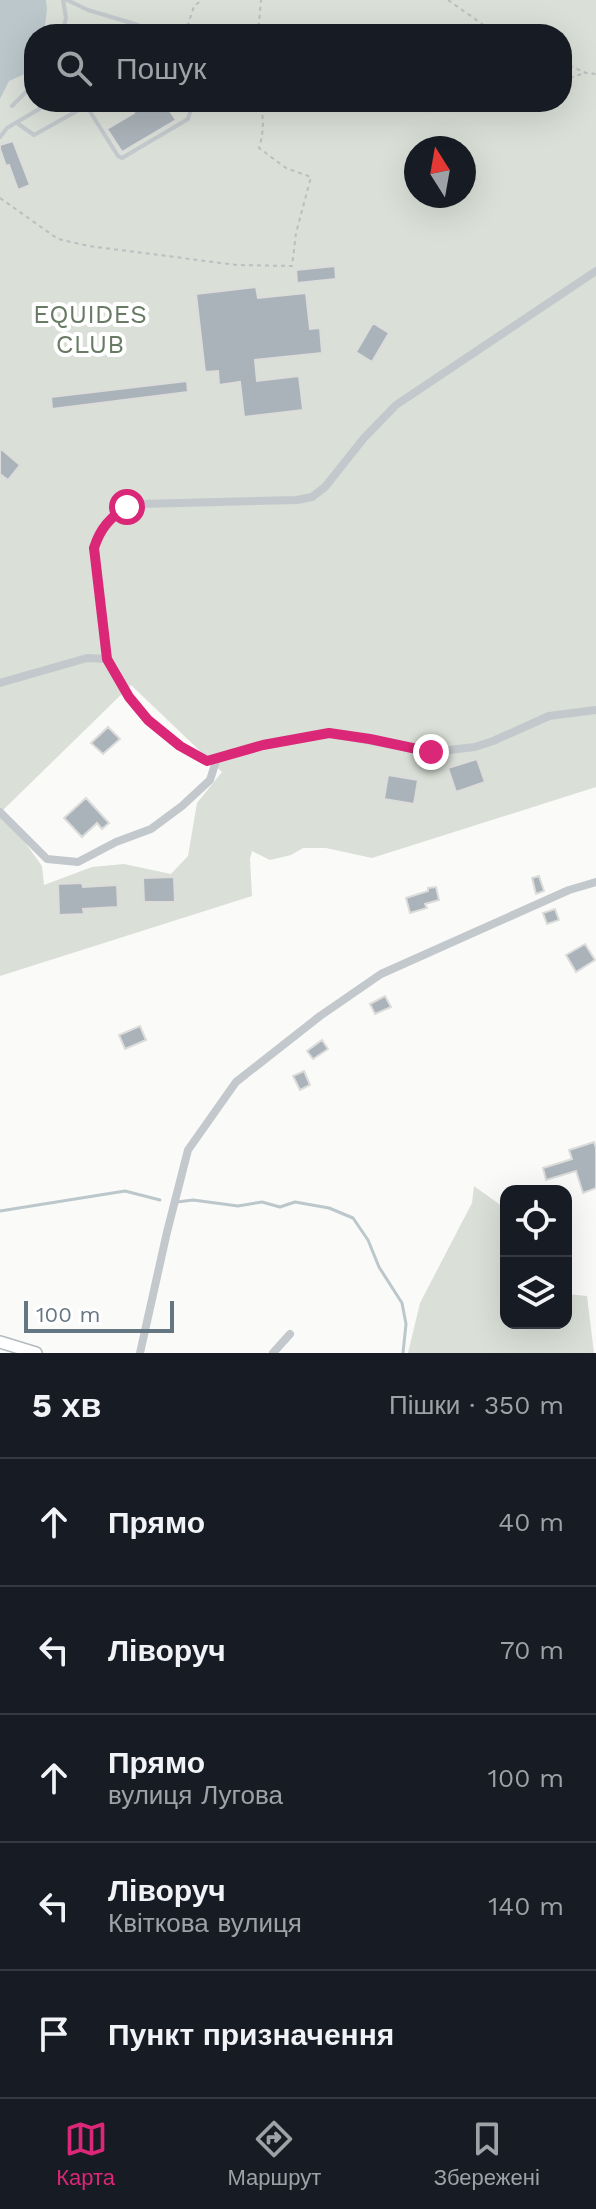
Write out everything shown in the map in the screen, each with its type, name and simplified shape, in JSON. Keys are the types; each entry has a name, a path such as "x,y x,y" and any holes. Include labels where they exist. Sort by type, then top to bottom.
{"street":[{"path":"596,271 396,405 325,487 312,497 127,507 114,515 99,533 94,548 107,659 129,697 148,720 180,746 207,761 263,745 329,733 431,752 475,747 549,716 596,710"},
{"path":"0,683 87,658 107,659"},
{"path":"0,812 47,859 78,862 116,842 151,829 210,780 217,758"},
{"path":"140,1353 188,1150 236,1082 320,1016 381,974 569,890 596,882"},
{"path":"273,1353 290,1334"},
{"path":"0,1342 36,1353"}],"lane":[{"path":"64,24 65,0 135,24"},
{"path":"12,106 24,94"},
{"path":"0,137 7,128 35,112"},
{"path":"17,123 34,135 72,112"},
{"path":"90,112 122,158 188,119 190,112"}],"path":[{"path":"188,24 194,6 202,0"},
{"path":"259,24 261,0"},
{"path":"448,0 482,24"},
{"path":"572,67 596,74"},
{"path":"572,77 586,73"},
{"path":"0,198 58,239 89,246 237,265 292,266 296,233 311,177 286,168 259,148 263,134 262,112"}],"green space":[{"name":"EQUIDES CLUB","path":"0,0 596,0 596,787 372,858 326,848 303,848 291,855 270,860 252,851 252,896 0,976 0,815 42,866 44,885 92,867 124,864 171,874 188,856 197,803 222,772 131,685 0,813"},
{"path":"474,1186 500,1205 500,1329 572,1329 572,1295 587,1296 594,1353 408,1353 420,1303 472,1203"}],"shaded area":[{"path":"0,0 46,0 45,24 24,24 24,74 9,81 0,99"}],"building":[{"path":"171,112 176,120 122,152 107,129 134,113"},
{"path":"13,141 30,185 18,190 0,149 0,145"},
{"path":"335,266 336,279 297,283 296,270"},
{"path":"256,287 258,298 306,293 310,329 320,328 322,353 255,360 257,381 299,376 303,410 244,417 240,382 219,385 218,371 205,372 196,294"},
{"path":"373,323 389,333 372,362 356,352"},
{"path":"187,381 188,392 52,409 51,397"},
{"path":"0,448 20,465 8,480 0,474"},
{"path":"108,727 120,739 103,754 91,743"},
{"path":"477,759 485,782 456,792 448,768"},
{"path":"388,775 418,780 414,804 384,799"},
{"path":"86,798 109,823 102,829 97,823 82,837 64,818"},
{"path":"539,876 544,891 536,894 532,878"},
{"path":"174,877 175,902 144,902 143,878"},
{"path":"82,883 83,887 117,885 118,907 83,909 84,914 59,915 58,884"},
{"path":"436,887 439,900 410,913 406,898"},
{"path":"555,909 559,920 547,924 543,913"},
{"path":"585,944 595,960 576,972 566,955"},
{"path":"385,996 391,1007 375,1014 370,1004"},
{"path":"140,1026 146,1040 125,1049 119,1035"},
{"path":"322,1040 328,1049 313,1059 307,1051"},
{"path":"304,1071 310,1085 300,1090 293,1076"},
{"path":"594,1142 596,1188 583,1193 576,1171 546,1180 543,1168 572,1159 569,1150"}],"waterway":[{"path":"0,1211 125,1191 160,1200"},
{"path":"177,1202 193,1200 238,1206 262,1202 280,1207 295,1202 329,1208 353,1218 402,1303 406,1324 403,1353"}],"route":[{"path":"127,507 114,515 99,533 94,548 104,646 107,659 129,697 148,720 180,746 207,761 263,745 329,733 431,752"}]}
